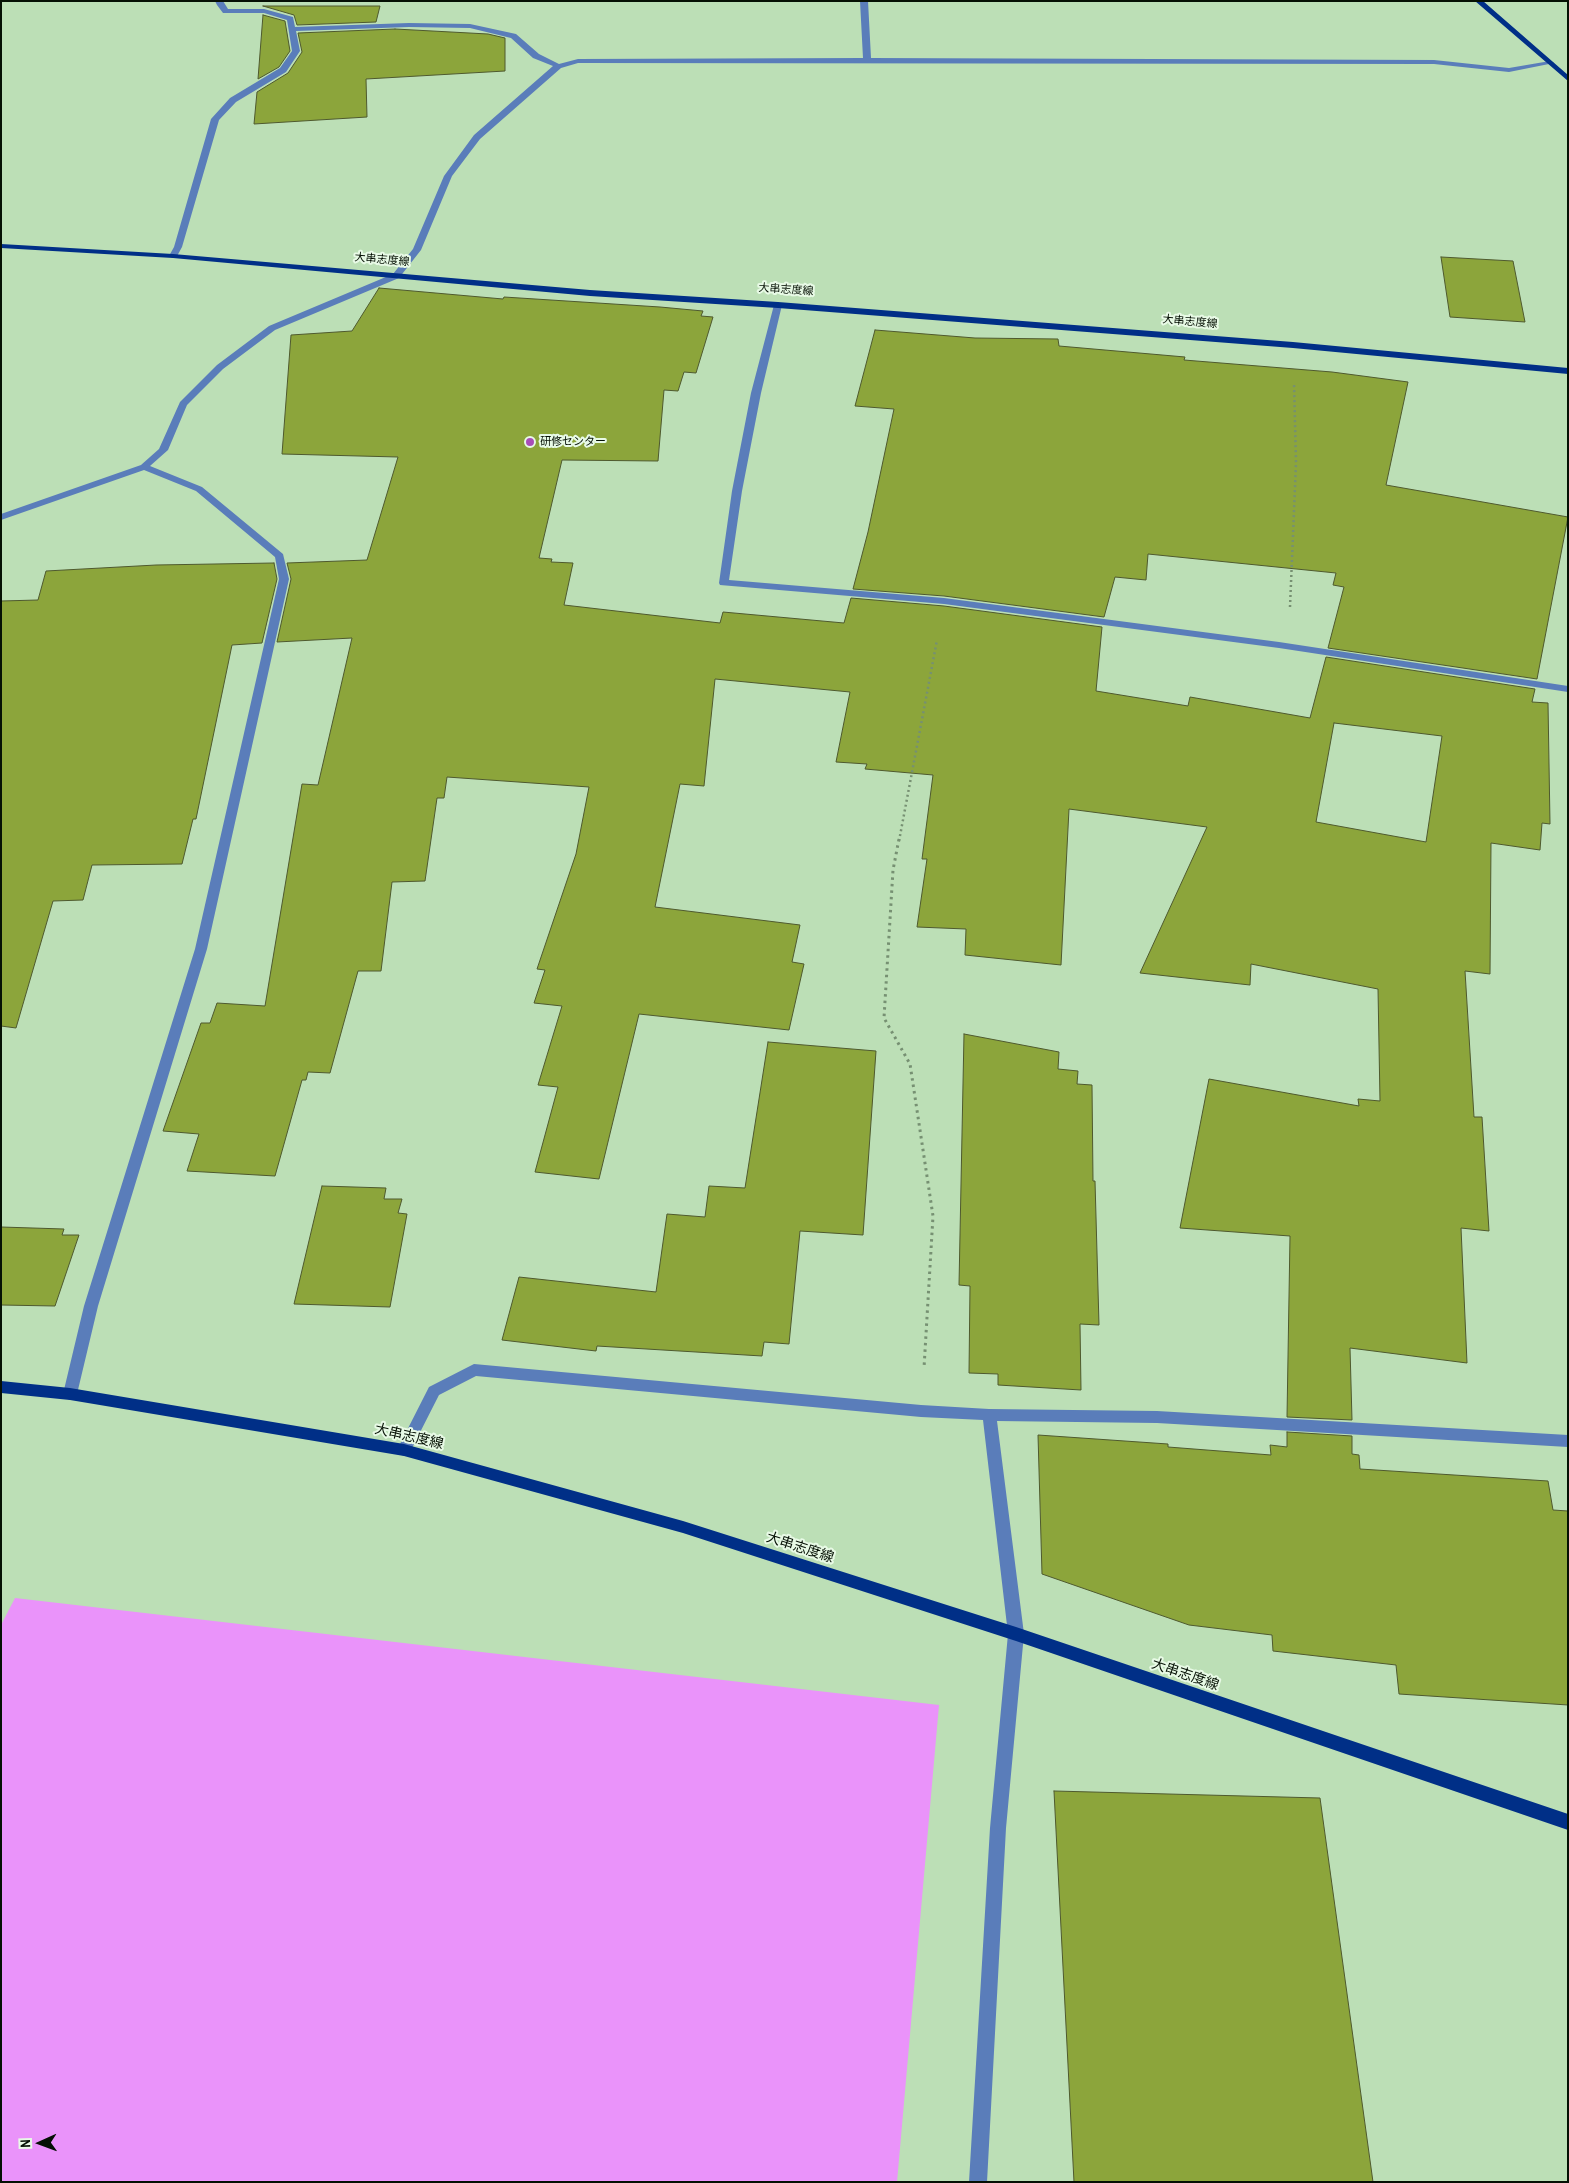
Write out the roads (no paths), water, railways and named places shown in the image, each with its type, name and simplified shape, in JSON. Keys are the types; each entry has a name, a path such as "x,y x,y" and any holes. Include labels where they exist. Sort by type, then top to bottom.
{"main road":[{"path":"1478,1 1568,79"},
{"name":"大串志度線","path":"1,246 173,256 590,293 778,304 1293,345 1568,371"},
{"name":"大串志度線","path":"1,1387 70,1394 404,1450 683,1527 1016,1634 1568,1822"}],"street":[{"path":"173,256 178,247 215,119 233,100 283,70 296,51 290,19 264,12 226,11 219,4 219,1"},
{"path":"864,1 867,60"},
{"path":"292,28 409,25 470,26 513,36 536,56 558,66"},
{"path":"1,517 144,467 163,450 182,404 220,367 272,328 396,276 417,250 448,176 477,137 558,66 578,61 1434,62 1509,70 1550,63"},
{"path":"778,304 756,393 737,491 724,583 944,601 1279,645 1568,689"},
{"path":"70,1394 91,1306 201,949 284,579 280,556 199,489 144,467"},
{"path":"404,1450 434,1390 474,1370 921,1411 989,1415 1157,1417 1568,1442"},
{"path":"978,2182 998,1828 1016,1634 989,1415"}],"place":[{"name":"研修センター","path":"530,442"}]}
